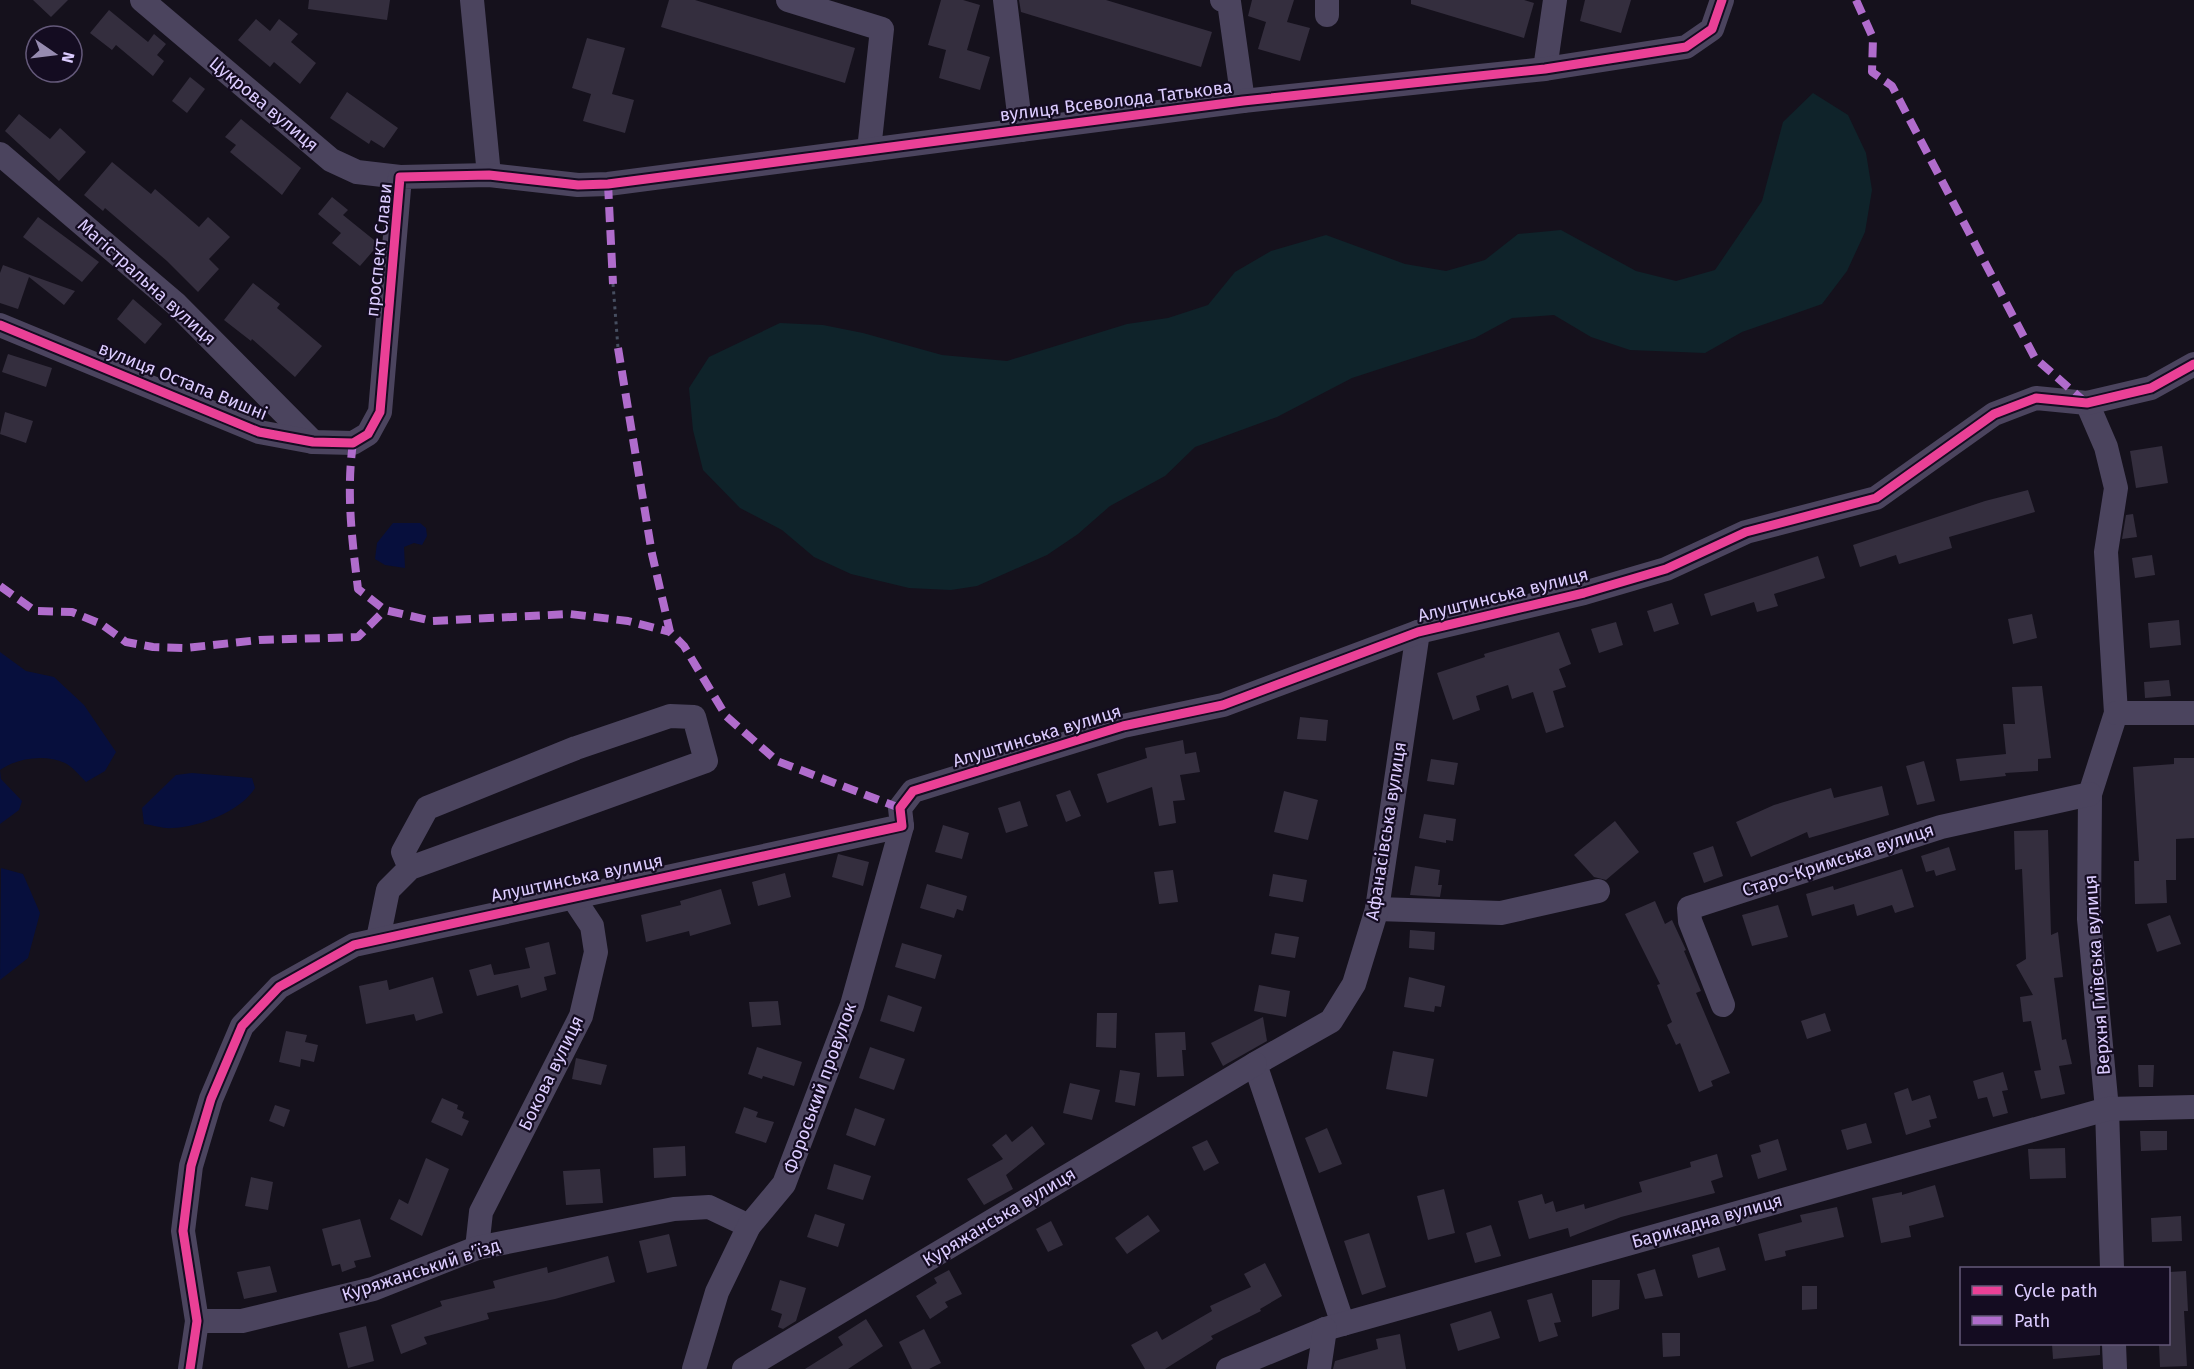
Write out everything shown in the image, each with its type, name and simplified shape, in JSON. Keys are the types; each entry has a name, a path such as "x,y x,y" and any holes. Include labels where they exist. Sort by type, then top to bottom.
{"street":[{"name":"Цукрова вулиця","path":"142,0 331,160 357,172 400,177"},
{"path":"472,0 489,175"},
{"path":"788,0 882,29 869,150"},
{"path":"1005,0 1021,130"},
{"path":"1222,0 1229,2 1243,101"},
{"path":"1545,69 1555,0"},
{"name":"вулиця Всеволода Татькова","path":"489,175 578,185 608,184 1243,101 1545,69 1686,47 1712,29 1722,0"},
{"name":"Магістральна вулиця","path":"0,154 176,304 313,442"},
{"name":"проспект Слави","path":"380,412 400,177 489,175"},
{"name":"вулиця Остапа Вишні","path":"0,325 259,432 313,442 353,442 368,434 380,412"},
{"name":"Алуштинська вулиця","path":"190,1369 197,1321 183,1231 191,1166 211,1099 242,1026 279,987 354,945 902,826 900,808 913,791 1123,726 1223,705 1418,632 1595,590 1666,569 1746,532 1876,498 1994,414 2036,398 2087,403 2151,388 2194,364"},
{"name":"Верхня Гиївська вулиця","path":"2087,403 2106,447 2116,488 2106,552 2116,713 2090,794 2089,919 2106,1109 2112,1267"},
{"name":"Афанасівська вулиця","path":"1255,1064 1331,1021 1354,984 1377,909 1418,632"},
{"path":"2116,713 2194,713"},
{"path":"378,939 388,890 410,868 706,760 694,717 670,716 576,748 427,808 403,852 410,868"},
{"name":"Старо-Кримська вулиця","path":"1723,1005 1690,921 1689,908 1941,827 2090,794"},
{"name":"Фороський провулок","path":"694,1369 717,1292 749,1226 784,1184 852,1005 902,826"},
{"path":"1377,909 1501,913 1598,891"},
{"name":"Бокова вулиця","path":"477,1248 481,1212 582,1017 596,952 592,926 572,896"},
{"path":"1255,1064 1334,1326 1319,1369"},
{"name":"Куряжанська вулиця","path":"744,1369 1255,1064"},
{"name":"Барикадна вулиця","path":"1228,1369 1334,1326 2106,1109 2194,1107"},
{"name":"Куряжанський в’їзд","path":"197,1321 242,1321 373,1289 477,1248 674,1209 709,1207 749,1226"},
{"path":"2114,1345 2115,1369"}],"path":[{"path":"613,284 618,348"}],"shaded area":[{"path":"1813,93 1848,115 1866,153 1872,190 1865,232 1847,271 1822,304 1742,332 1705,353 1630,350 1591,337 1554,315 1512,318 1475,338 1352,378 1277,417 1195,447 1165,476 1110,506 1078,534 1047,555 977,586 951,590 909,588 851,574 814,557 782,530 740,508 703,470 693,430 689,388 709,357 780,323 823,325 863,333 942,355 1007,361 1127,324 1168,318 1208,305 1235,272 1271,251 1326,235 1405,264 1446,271 1485,260 1518,234 1561,230 1636,271 1676,281 1715,270 1762,201 1783,122"},
{"path":"393,523 420,523 426,528 427,536 422,545 414,543 404,547 405,568 385,565 375,559 377,543"},
{"path":"0,652 26,671 54,677 84,705 116,752 105,771 86,782 65,763 40,758 23,760 0,770"},
{"path":"0,770 1,779 22,801 19,810 0,824"},
{"path":"192,773 252,778 255,788 240,804 219,816 195,825 169,828 144,824 142,808 176,775"},
{"path":"1,868 23,874 40,913 28,958 0,980"}],"building":[{"path":"33,0 68,0 51,17"},
{"path":"309,0 390,0 387,20 308,9"},
{"path":"669,0 695,0 855,48 845,83 661,27"},
{"path":"941,0 963,0 980,5 967,50 990,57 980,90 939,78 946,50 928,45"},
{"path":"1019,0 1106,0 1212,32 1201,67 1021,12"},
{"path":"1252,0 1294,0 1287,22 1310,28 1300,61 1258,49 1266,22 1248,16"},
{"path":"1411,0 1524,0 1534,3 1524,38 1411,4"},
{"path":"1585,0 1631,0 1621,33 1580,21"},
{"path":"109,10 148,42 154,34 166,44 157,55 164,61 153,76 116,45 112,50 90,33"},
{"path":"256,19 270,31 279,19 298,34 291,42 316,63 300,84 274,62 270,67 238,40"},
{"path":"587,38 625,48 612,94 634,100 625,133 583,121 591,94 572,88"},
{"path":"190,77 205,89 187,113 172,101"},
{"path":"347,92 398,128 384,148 371,140 369,144 330,118"},
{"path":"19,114 50,139 60,128 86,152 59,181 5,131"},
{"path":"241,119 301,168 282,195 230,152 236,145 225,137"},
{"path":"112,162 151,194 155,189 199,227 208,217 230,237 209,259 219,269 198,292 167,261 105,208 103,211 84,195"},
{"path":"332,197 348,210 343,215 379,244 360,266 332,243 341,233 318,214"},
{"path":"38,217 99,262 82,282 23,237"},
{"path":"3,265 75,291 64,305 29,277 18,309 0,303 0,273"},
{"path":"253,283 280,304 277,308 322,346 295,377 252,339 251,341 224,320"},
{"path":"133,299 162,324 145,344 117,319"},
{"path":"8,354 52,368 46,387 2,372"},
{"path":"5,412 33,421 26,443 0,434"},
{"path":"2162,446 2168,483 2136,488 2130,451"},
{"path":"2028,490 2035,512 1949,537 1952,548 1899,564 1896,555 1860,567 1853,545 1985,501"},
{"path":"2133,514 2137,537 2122,539 2126,515"},
{"path":"2152,555 2155,575 2135,578 2132,558"},
{"path":"1818,556 1825,578 1774,594 1778,606 1757,612 1754,602 1711,616 1704,594"},
{"path":"1672,603 1679,624 1654,632 1647,611"},
{"path":"2032,614 2037,638 2013,644 2008,619"},
{"path":"2179,620 2181,645 2150,648 2148,623"},
{"path":"1616,622 1623,645 1599,653 1591,629"},
{"path":"1559,632 1571,664 1559,669 1566,687 1553,691 1564,727 1546,733 1533,692 1512,699 1508,685 1476,696 1480,710 1453,720 1437,673 1485,657 1484,654"},
{"path":"2169,680 2171,696 2145,698 2144,682"},
{"path":"2042,686 2051,758 2038,759 2038,771 2005,773 2006,776 1960,781 1956,759 2006,754 2003,724 2015,724 2012,687"},
{"path":"1300,717 1328,720 1326,741 1297,739"},
{"path":"1183,740 1185,754 1196,752 1200,772 1180,775 1185,800 1173,801 1176,823 1159,826 1152,787 1107,803 1097,774 1147,758 1145,748"},
{"path":"2174,758 2194,758 2194,838 2176,839 2176,880 2166,880 2167,903 2135,904 2134,861 2139,861 2133,767 2174,764"},
{"path":"1431,759 1458,763 1454,785 1427,781"},
{"path":"1924,761 1935,801 1917,805 1906,766"},
{"path":"1882,786 1889,815 1809,838 1807,832 1751,857 1736,822 1774,805 1831,788 1834,798"},
{"path":"1070,790 1081,816 1066,822 1056,795"},
{"path":"1284,791 1318,800 1308,840 1274,832"},
{"path":"1020,801 1028,826 1006,833 998,808"},
{"path":"1424,814 1456,819 1453,841 1446,840 1446,843 1419,838"},
{"path":"1615,821 1639,852 1606,880 1594,877 1574,855"},
{"path":"943,825 969,833 962,859 935,852"},
{"path":"2048,830 2051,935 2058,932 2063,977 2054,978 2062,1040 2066,1039 2072,1064 2059,1066 2065,1094 2041,1099 2034,1071 2041,1070 2031,1021 2023,1022 2020,997 2033,995 2016,965 2026,959 2022,869 2015,870 2014,831"},
{"path":"1713,846 1723,876 1704,883 1693,853"},
{"path":"1949,847 1956,870 1936,876 1934,870 1926,872 1921,856"},
{"path":"838,854 869,862 863,886 832,877"},
{"path":"1415,866 1440,870 1438,885 1442,885 1440,897 1410,895"},
{"path":"1902,869 1914,907 1895,913 1892,905 1857,916 1854,904 1812,916 1806,894 1833,886 1834,890"},
{"path":"1173,870 1178,902 1159,904 1154,872"},
{"path":"785,873 791,897 758,906 752,882"},
{"path":"1273,874 1307,880 1303,902 1269,896"},
{"path":"927,884 967,896 963,911 957,909 954,918 920,908"},
{"path":"721,889 731,924 690,936 689,931 646,942 641,915 681,905 680,901"},
{"path":"1655,901 1665,924 1672,920 1686,950 1684,951 1701,991 1696,993 1730,1073 1711,1081 1713,1086 1699,1092 1680,1043 1676,1045 1667,1025 1672,1022 1657,985 1660,984 1625,914"},
{"path":"1778,905 1788,937 1752,946 1742,915"},
{"path":"2170,915 2181,944 2157,952 2147,924"},
{"path":"1410,930 1435,932 1434,950 1409,948"},
{"path":"1275,933 1299,937 1295,958 1271,954"},
{"path":"549,942 556,974 544,977 547,990 521,998 518,985 477,996 469,970 491,964 494,975 530,968 525,948"},
{"path":"902,943 942,955 935,979 895,967"},
{"path":"433,977 443,1013 416,1021 414,1014 366,1024 359,986 387,980 389,990"},
{"path":"1409,977 1445,986 1441,1007 1435,1006 1434,1012 1404,1007"},
{"path":"1259,985 1290,991 1286,1017 1254,1011"},
{"path":"888,995 922,1007 914,1032 880,1021"},
{"path":"778,1001 781,1025 752,1027 749,1002"},
{"path":"1097,1013 1117,1013 1116,1048 1096,1047"},
{"path":"1825,1013 1831,1031 1807,1039 1801,1021"},
{"path":"1263,1017 1267,1041 1223,1066 1211,1043"},
{"path":"286,1031 307,1035 305,1042 318,1045 314,1062 301,1059 300,1067 279,1062"},
{"path":"1185,1032 1186,1050 1182,1050 1184,1076 1157,1077 1155,1033"},
{"path":"757,1047 802,1062 794,1086 763,1076 762,1079 748,1074"},
{"path":"870,1047 905,1059 894,1090 859,1078"},
{"path":"1393,1051 1434,1059 1427,1097 1386,1089"},
{"path":"576,1058 607,1065 601,1085 572,1079"},
{"path":"2138,1065 2154,1065 2153,1087 2139,1087"},
{"path":"1120,1070 1140,1073 1135,1106 1115,1102"},
{"path":"2003,1072 2008,1090 2002,1091 2008,1113 1993,1117 1987,1097 1978,1099 1973,1081"},
{"path":"1070,1083 1100,1090 1092,1120 1063,1113"},
{"path":"1908,1088 1912,1101 1930,1095 1937,1118 1929,1120 1931,1127 1906,1135 1894,1093"},
{"path":"442,1098 458,1105 457,1109 464,1112 462,1118 469,1121 462,1136 431,1122"},
{"path":"275,1105 290,1110 284,1127 269,1121"},
{"path":"744,1107 758,1112 756,1117 774,1122 766,1143 735,1133"},
{"path":"855,1108 885,1119 875,1146 846,1135"},
{"path":"1866,1123 1872,1143 1847,1150 1841,1130"},
{"path":"1032,1126 1045,1144 1006,1175 1013,1189 984,1205 967,1179 1003,1159 992,1145 1006,1134 1012,1142"},
{"path":"1327,1128 1342,1164 1319,1173 1305,1138"},
{"path":"2140,1131 2167,1131 2167,1150 2141,1151"},
{"path":"1778,1139 1787,1170 1758,1179 1751,1155 1761,1152 1759,1145"},
{"path":"1207,1140 1219,1163 1204,1171 1192,1147"},
{"path":"685,1146 686,1176 654,1178 653,1148"},
{"path":"2065,1148 2066,1178 2030,1179 2028,1149"},
{"path":"1717,1154 1723,1177 1711,1181 1715,1193 1621,1217 1570,1237 1568,1228 1529,1239 1518,1201 1542,1194 1545,1204 1553,1201 1556,1212 1584,1204 1585,1209 1642,1192 1639,1182 1691,1167 1690,1162"},
{"path":"426,1158 449,1169 422,1236 390,1219 399,1199 408,1204"},
{"path":"834,1164 871,1176 863,1200 827,1189"},
{"path":"600,1169 603,1203 566,1205 563,1171"},
{"path":"251,1177 273,1182 268,1210 245,1206"},
{"path":"1935,1185 1944,1217 1909,1226 1911,1237 1881,1243 1872,1198 1902,1192 1902,1195"},
{"path":"1444,1189 1455,1233 1428,1240 1417,1196"},
{"path":"1837,1207 1844,1237 1785,1251 1786,1256 1765,1261 1758,1234 1802,1222 1800,1215"},
{"path":"815,1214 845,1224 838,1247 807,1237"},
{"path":"1148,1215 1160,1231 1127,1254 1115,1238"},
{"path":"2181,1216 2182,1241 2152,1242 2151,1218"},
{"path":"360,1219 371,1257 354,1261 356,1267 342,1272 340,1264 332,1266 322,1229"},
{"path":"1051,1221 1063,1245 1048,1252 1036,1229"},
{"path":"1491,1225 1501,1256 1475,1263 1466,1233"},
{"path":"1369,1233 1386,1287 1362,1295 1344,1241"},
{"path":"669,1234 677,1266 647,1273 639,1241"},
{"path":"1719,1247 1726,1270 1698,1278 1692,1255"},
{"path":"608,1256 615,1282 555,1299 487,1313 489,1319 424,1337 427,1344 401,1354 391,1325 442,1306 440,1301 495,1288 493,1281 547,1267 548,1273"},
{"path":"1265,1263 1282,1296 1260,1309 1261,1311 1211,1336 1213,1339 1165,1369 1145,1369 1131,1345 1157,1331 1162,1340 1212,1311 1210,1306 1251,1287 1244,1274"},
{"path":"270,1266 277,1292 244,1299 237,1272"},
{"path":"1655,1269 1663,1296 1645,1299 1637,1274"},
{"path":"949,1270 962,1294 945,1302 948,1307 930,1319 916,1296 937,1283 934,1278"},
{"path":"2186,1271 2188,1311 2184,1311 2187,1366 2160,1367 2159,1345 2170,1345 2170,1272"},
{"path":"780,1280 806,1288 796,1321 783,1329 778,1327 782,1314 771,1310"},
{"path":"1592,1280 1620,1280 1619,1309 1592,1317"},
{"path":"1802,1286 1817,1286 1817,1309 1802,1310"},
{"path":"1552,1293 1561,1322 1554,1323 1558,1336 1539,1342 1527,1300"},
{"path":"1491,1311 1500,1338 1458,1351 1450,1324"},
{"path":"866,1319 883,1346 848,1369 805,1369 843,1345 838,1337"},
{"path":"366,1326 374,1361 348,1368 339,1333"},
{"path":"924,1329 941,1363 929,1369 912,1369 899,1342"},
{"path":"1662,1333 1680,1333 1680,1356 1663,1357"},
{"path":"1400,1334 1406,1369 1333,1369 1335,1361 1378,1349 1376,1339"},
{"path":"2052,1345 2100,1345 2100,1355 2053,1359"}],"marked path":[{"path":"1856,0 1873,38 1872,72 1892,86 2035,358 2085,402"},
{"path":"608,184 613,284"},
{"path":"618,348 652,554 670,632 684,646 726,716 777,761 900,808"},
{"path":"353,443 350,498 358,589 385,610 432,621 570,614 628,621 670,632"},
{"path":"0,586 35,611 72,612 101,624 126,642 153,647 186,648 259,640 358,637 385,610"}],"cycle path":[{"path":"0,325 259,432 313,442 353,443 368,434 380,412 400,177 489,175 578,185 608,184 1243,101 1545,69 1686,47 1712,29 1722,0"},
{"path":"190,1369 197,1321 183,1231 191,1166 211,1099 242,1026 279,987 354,945 902,826 900,808 913,791 1123,726 1223,705 1418,632 1584,593 1666,569 1746,532 1876,498 1994,414 2036,398 2087,403 2151,388 2194,364"}]}
